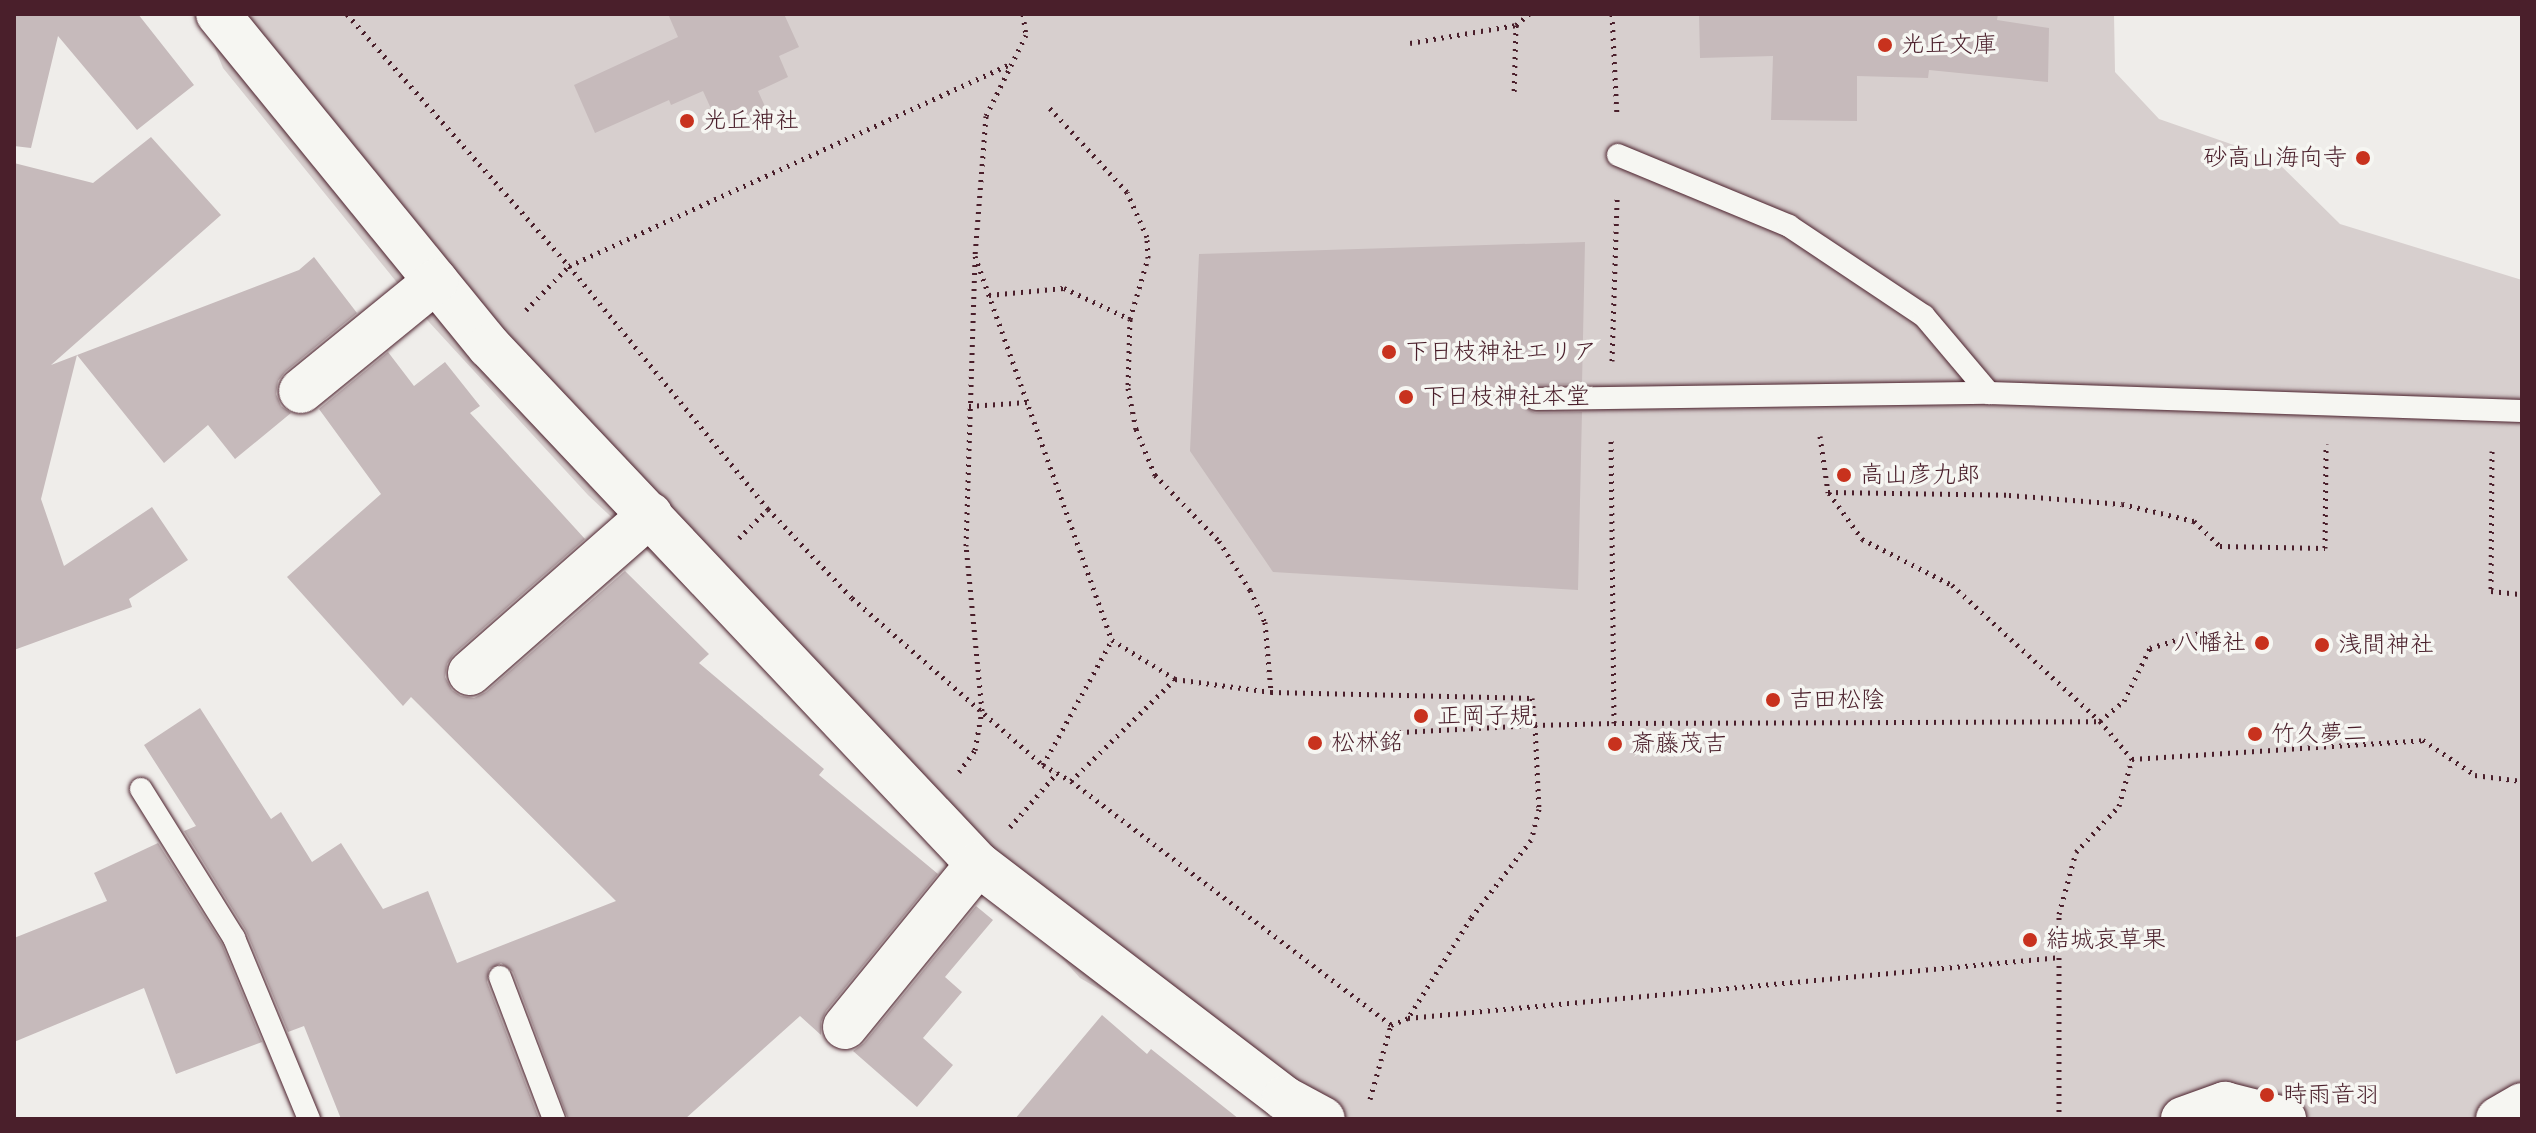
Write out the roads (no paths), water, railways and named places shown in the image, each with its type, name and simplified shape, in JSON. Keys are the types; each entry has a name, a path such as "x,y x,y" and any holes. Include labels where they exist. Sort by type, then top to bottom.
{"street":[{"path":"218,14 489,346 978,864 1284,1098 1323,1119"},
{"path":"301,391 436,281"},
{"path":"470,673 650,515"},
{"path":"845,1027 978,864"},
{"path":"2183,1119 2225,1104 2284,1119"},
{"path":"2498,1119 2522,1105"}],"lane":[{"path":"1618,155 1789,226 1924,316 1989,393"},
{"path":"1536,399 1989,393 2522,411"},
{"path":"141,789 234,938 309,1119"},
{"path":"500,977 554,1119"}],"place":[{"name":"光丘文庫","path":"1885,45"},
{"name":"光丘神社","path":"687,121"},
{"name":"砂高山海向寺","path":"2363,158"},
{"name":"下日枝神社エリア","path":"1389,352"},
{"name":"下日枝神社本堂","path":"1406,397"},
{"name":"高山彦九郎","path":"1844,475"},
{"name":"八幡社","path":"2262,643"},
{"name":"浅間神社","path":"2322,645"},
{"name":"吉田松陰","path":"1773,700"},
{"name":"正岡子規","path":"1421,716"},
{"name":"竹久夢二","path":"2255,734"},
{"name":"松林銘","path":"1315,743"},
{"name":"斎藤茂吉","path":"1615,744"},
{"name":"結城哀草果","path":"2030,940"},
{"name":"時雨音羽","path":"2267,1095"}]}
